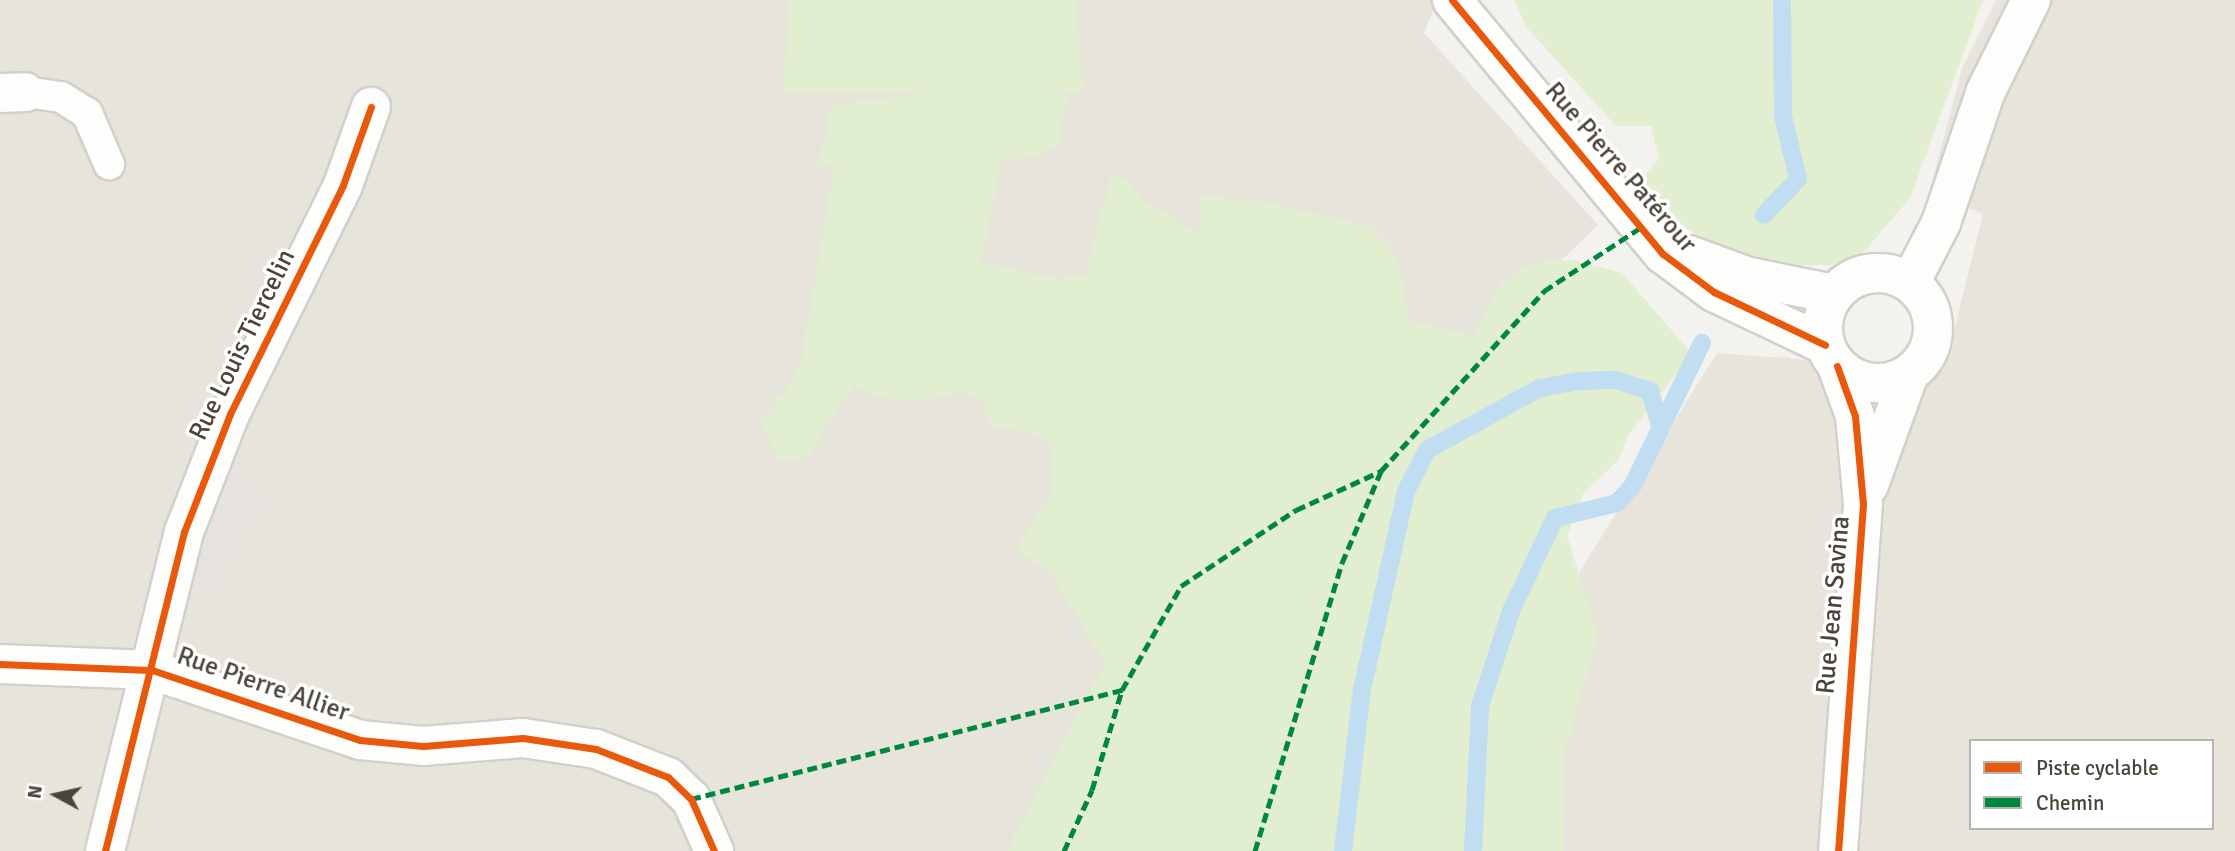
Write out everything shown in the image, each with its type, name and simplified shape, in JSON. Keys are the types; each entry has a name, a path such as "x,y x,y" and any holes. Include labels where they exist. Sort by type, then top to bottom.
{"street":[{"name":"Rue Pierre Patérour","path":"1452,0 1643,226 1831,355"},
{"path":"1910,283 1941,223 1986,91 2031,0"},
{"name":"Rue Louis Tiercelin","path":"106,851 152,670 169,577 204,476 328,220 371,107"},
{"path":"1878,272 1910,283 1923,295 1934,329 1930,346 1909,374 1879,384 1831,355 1823,327 1834,295 1846,283 1878,272"},
{"name":"Rue Pierre Patérour","path":"1732,286 1834,295"},
{"name":"Rue Jean Savina","path":"1831,355 1855,416 1863,503 1838,851"},
{"name":"Rue Jean Savina","path":"1863,503 1909,374"},
{"name":"Rue Pierre Allier","path":"0,664 152,670 360,740 422,746 523,738 622,756 668,777 691,799 714,851"}],"lane":[{"path":"13,93 61,97 87,113 109,164"}],"shaded area":[{"path":"0,0 1437,0 1424,33 1598,225 1425,392 1146,616 1024,851 0,851"},
{"path":"1996,0 2235,0 2235,851 1490,851 1502,695 1717,353 1944,370 1983,214 1929,193 1963,66"},
{"path":"242,467 272,493 232,565 234,598 196,591 198,543"}],"green space":[{"path":"789,0 1076,0 1083,92 1060,92 1067,97 1058,143 1033,158 1002,159 981,262 1059,279 1085,275 1111,176 1125,179 1143,200 1193,231 1201,231 1200,196 1258,201 1369,226 1395,253 1411,322 1473,336 1501,284 1529,263 1572,260 1622,273 1692,354 1628,436 1618,460 1583,494 1567,536 1598,635 1563,757 1564,851 1006,851 1105,663 1052,575 1016,549 1054,488 1052,449 1036,434 991,426 981,401 964,391 920,402 882,398 855,384 807,457 780,460 759,422 776,407 772,398 783,396 801,363 834,165 818,165 832,105 930,93 783,93"},
{"path":"1514,0 1983,0 1910,198 1864,252 1831,265 1791,265 1712,246 1665,212 1640,180 1659,159 1651,126 1616,126 1527,28"}],"waterway":[{"path":"1764,215 1798,179 1783,116 1782,0"},
{"path":"1473,851 1480,706 1511,611 1555,518 1617,503 1633,485 1702,343"},
{"path":"1343,851 1362,690 1406,491 1427,450 1540,388 1578,381 1615,380 1650,391 1659,423"}],"marked path":[{"path":"1255,851 1342,563 1381,471 1544,291 1643,226"},
{"path":"691,799 1122,690 1181,586 1296,510 1381,471"},
{"path":"1064,851 1092,790 1122,690"}],"cycle path":[{"path":"1452,0 1663,254 1714,292 1825,345"},
{"path":"105,851 184,532 230,414 343,185 371,107"},
{"path":"1837,366 1855,416 1863,504 1838,851"},
{"path":"0,664 152,670 360,740 423,746 523,738 596,749 668,777 691,799 714,851"}]}
